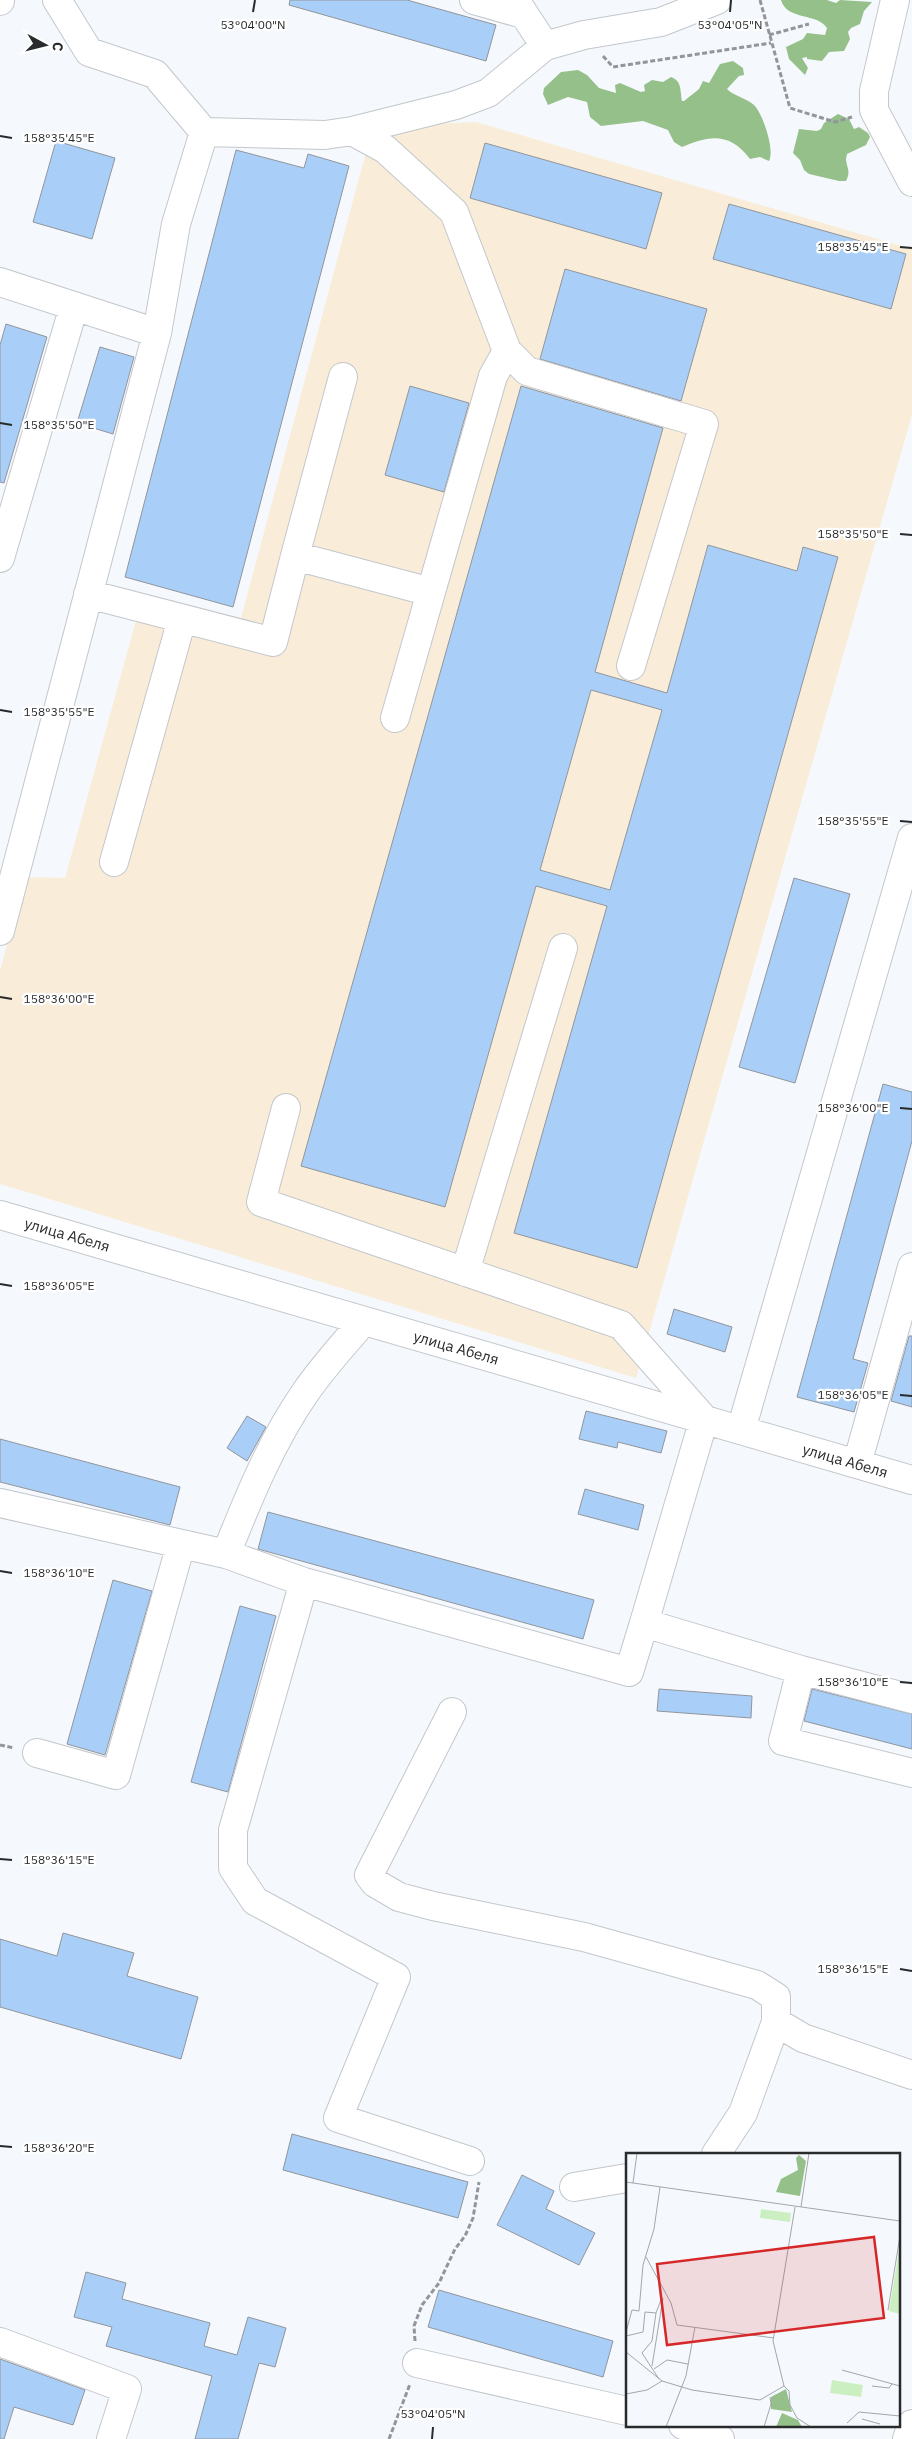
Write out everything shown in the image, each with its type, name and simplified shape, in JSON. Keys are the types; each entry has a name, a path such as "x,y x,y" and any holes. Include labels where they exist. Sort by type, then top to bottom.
{"street":[{"path":"57,0 89,52 155,74 204,132 325,135 352,131 456,105 488,94 545,46 584,35 662,22 717,0"},
{"path":"474,0 519,7 545,46"},
{"path":"895,0 874,91 874,110 912,182"},
{"path":"352,131 385,149 454,212 507,351 527,371 704,424 631,666"},
{"path":"0,931 157,333 176,224 204,132"},
{"path":"0,282 157,333"},
{"path":"0,558 74,306"},
{"path":"395,718 494,376 507,351"},
{"path":"88,594 273,642 343,377"},
{"path":"295,556 431,592"},
{"path":"114,862 182,619"},
{"path":"741,1430 911,846"},
{"path":"465,1272 563,948"},
{"path":"0,1503 226,1554 304,1582 629,1672 704,1419 620,1325 261,1202 286,1108"},
{"name":"улица Абеля","path":"0,1215 912,1480"},
{"path":"857,1464 908,1298 912,1267"},
{"path":"226,1554 248,1500 284,1427 306,1392 363,1322"},
{"path":"38,1753 116,1775 181,1544"},
{"path":"304,1582 232,1830 233,1868 255,1901 396,1977 338,2118 470,2161"},
{"path":"644,1622 800,1670 912,1699"},
{"path":"800,1670 783,1741 912,1773"},
{"path":"452,1712 369,1875 375,1883 399,1896 433,1906 584,1937 757,1985 776,1998 776,2022 743,2113 723,2147 717,2153"},
{"path":"776,2022 803,2038 912,2075"},
{"path":"574,2187 626,2178"},
{"path":"0,2342 127,2389 111,2439"},
{"path":"417,2363 626,2411"},
{"path":"907,2439 912,2424"},
{"path":"686,2426 720,2439"}],"path":[{"path":"760,0 790,108 834,122 874,110"},
{"path":"769,34 810,24"},
{"path":"584,35 613,67 771,43"},
{"path":"389,2439 417,2363 414,2326 418,2315 422,2305 439,2283 455,2249 465,2236 473,2218 480,2184 470,2161"}],"shaded area":[{"path":"476,122 912,249 912,415 636,1378 0,1184 0,971 25,877 65,878 143,595 241,618 373,126"}],"green space":[{"path":"781,0 827,0 836,3 840,0 872,2 864,11 860,24 851,28 848,32 850,39 844,51 829,52 822,61 807,59 807,57 802,58 808,68 805,75 789,59 786,47 803,39 807,33 825,35 827,28 816,20 789,11 784,7"},
{"path":"733,61 743,68 744,75 739,76 727,89 754,105 761,116 769,141 769,161 760,157 750,159 735,144 719,138 701,140 682,147 674,142 668,130 643,121 601,126 590,117 587,102 568,97 548,105 543,94 544,88 561,72 578,70 587,75 599,88 616,93 615,85 620,83 641,92 645,91 644,85 652,80 663,82 671,77 679,83 682,101 684,101 699,89 703,81 709,83 720,64"},
{"path":"838,114 849,119 854,129 859,127 868,133 870,137 866,145 847,154 848,172 846,181 809,174 804,170 800,160 793,153 799,129 817,131 821,129 824,123"}],"building":[{"path":"290,0 407,0 496,25 486,61 289,5"},
{"path":"56,141 115,158 92,239 33,222"},
{"path":"485,143 662,193 646,249 470,198"},
{"path":"236,150 304,168 308,154 349,166 233,607 125,577"},
{"path":"729,204 906,254 891,309 713,259"},
{"path":"565,269 707,309 681,401 540,359"},
{"path":"6,324 47,337 4,483 0,482 0,345"},
{"path":"100,347 134,357 113,434 77,423"},
{"path":"410,386 469,403 444,492 385,475"},
{"path":"521,386 663,428 595,672 667,693 708,545 797,571 803,547 838,557 637,1268 514,1233 607,906 536,886 445,1207 301,1166","holes":["591,690 662,710 610,890 540,870"]},
{"path":"794,878 850,894 795,1083 739,1067"},
{"path":"883,1084 912,1092 912,1141 853,1359 868,1363 854,1412 797,1397"},
{"path":"674,1309 732,1327 725,1352 667,1334"},
{"path":"909,1336 912,1336 912,1407 891,1401"},
{"path":"586,1411 667,1431 661,1453 618,1442 617,1448 579,1439"},
{"path":"247,1416 266,1427 247,1461 227,1448"},
{"path":"0,1439 180,1487 170,1525 0,1482"},
{"path":"585,1489 644,1505 638,1530 578,1514"},
{"path":"268,1512 594,1600 583,1639 258,1549"},
{"path":"113,1580 152,1591 105,1755 67,1744"},
{"path":"240,1606 276,1616 228,1792 191,1782"},
{"path":"659,1689 752,1696 751,1718 657,1711"},
{"path":"812,1689 912,1714 912,1749 804,1721"},
{"path":"63,1933 134,1953 127,1976 198,1997 181,2059 0,2007 0,1939 57,1956"},
{"path":"292,2134 468,2182 458,2218 283,2170"},
{"path":"522,2175 554,2191 546,2209 595,2233 579,2265 497,2225"},
{"path":"86,2272 126,2283 122,2299 210,2323 204,2346 237,2355 248,2317 286,2328 275,2367 259,2363 238,2439 195,2439 212,2376 106,2346 112,2327 74,2317"},
{"path":"439,2290 613,2341 603,2377 428,2327"},
{"path":"0,2359 85,2390 73,2425 14,2407 4,2439 0,2439"}]}
